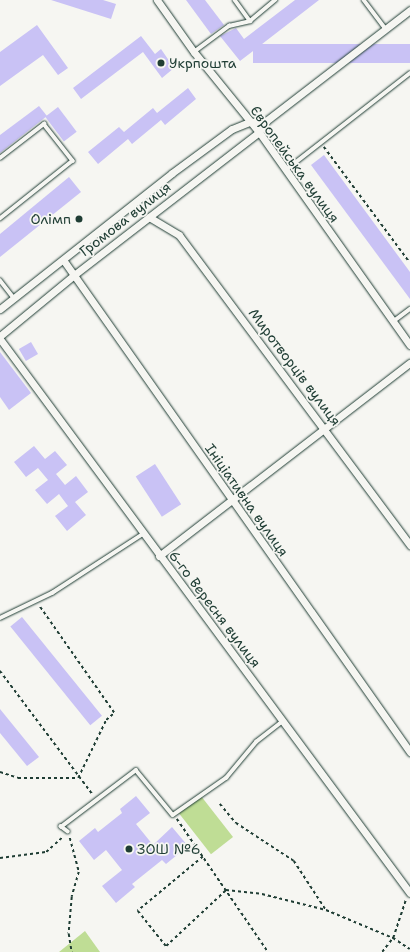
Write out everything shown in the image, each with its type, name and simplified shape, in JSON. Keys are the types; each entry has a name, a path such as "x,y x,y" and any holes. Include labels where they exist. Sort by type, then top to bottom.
{"street":[{"name":"Європейська вулиця","path":"157,0 194,52 249,122 259,132 410,345"},
{"name":"Громова вулиця","path":"0,336 74,275 259,132 266,121 410,10"},
{"name":"Громова вулиця","path":"0,310 64,261 172,173 232,129 249,122 266,121"},
{"path":"266,140 410,336"},
{"name":"Миротворців вулиця","path":"149,217 178,235 325,428 410,545"},
{"name":"Ініціативна вулиця","path":"64,261 231,501 410,752"},
{"name":"6-го Вересня вулиця","path":"0,339 159,556 410,892"},
{"path":"159,556 410,363"}],"lane":[{"path":"235,0 250,21"},
{"path":"194,52 229,26 250,21 275,0"},
{"path":"364,0 386,29"},
{"path":"286,171 410,73"},
{"path":"0,158 44,124 73,161 0,219"},
{"path":"0,280 14,298"},
{"path":"394,322 410,310"},
{"path":"0,618 52,593 143,534"},
{"path":"68,832 61,827 136,770 173,815 226,778 256,742 283,721"}],"path":[{"path":"322,144 410,263"},
{"path":"36,601 114,713 106,720 78,778"},
{"path":"0,671 78,778 97,799"},
{"path":"0,772 18,778 78,778"},
{"path":"220,804 236,823 294,861 326,910"},
{"path":"173,815 268,952"},
{"path":"0,858 46,852 68,832 79,872 71,904 69,934 72,952"},
{"path":"203,858 138,911 166,946 226,890 262,894 326,910 393,938 410,949"},
{"path":"382,952 393,938 410,892"}],"green space":[{"path":"201,796 233,837 211,854 179,813"},
{"path":"85,931 100,952 59,952"}],"building":[{"path":"51,0 103,0 116,4 111,19"},
{"path":"186,0 205,0 224,25 211,34"},
{"path":"295,0 319,0 240,61 220,36 236,28 244,39"},
{"path":"37,25 68,68 58,75 43,55 0,86 0,52"},
{"path":"141,36 155,54 161,49 174,68 162,78 143,52 81,99 73,88"},
{"path":"253,44 410,44 410,63 253,63"},
{"path":"188,88 196,99 165,125 161,120 132,144 128,139 98,164 88,152 119,127 124,132 153,108 157,113"},
{"path":"39,106 47,116 0,153 0,135"},
{"path":"58,107 77,132 64,141 45,117"},
{"path":"324,155 410,272 410,299 311,165"},
{"path":"69,177 81,192 0,257 0,234"},
{"path":"31,342 38,354 26,361 19,349"},
{"path":"0,352 31,393 9,410 0,397"},
{"path":"34,446 45,459 55,451 67,465 56,474 65,485 76,476 88,492 75,502 86,515 67,531 55,516 68,506 59,494 47,504 35,490 48,480 38,468 26,477 14,462"},
{"path":"155,464 181,504 162,517 136,477"},
{"path":"22,617 102,716 90,725 10,626"},
{"path":"0,709 39,757 27,766 0,733"},
{"path":"136,796 150,813 136,824 153,845 172,827 188,846 166,864 162,860 132,884 135,887 116,903 102,886 122,870 106,850 94,860 79,841 95,828 98,832 122,813 120,809"}],"place":[{"name":"Укрпошта","path":"161,63"},
{"name":"Олімп","path":"79,219"},
{"name":"ЗОШ №6","path":"129,849"}]}
